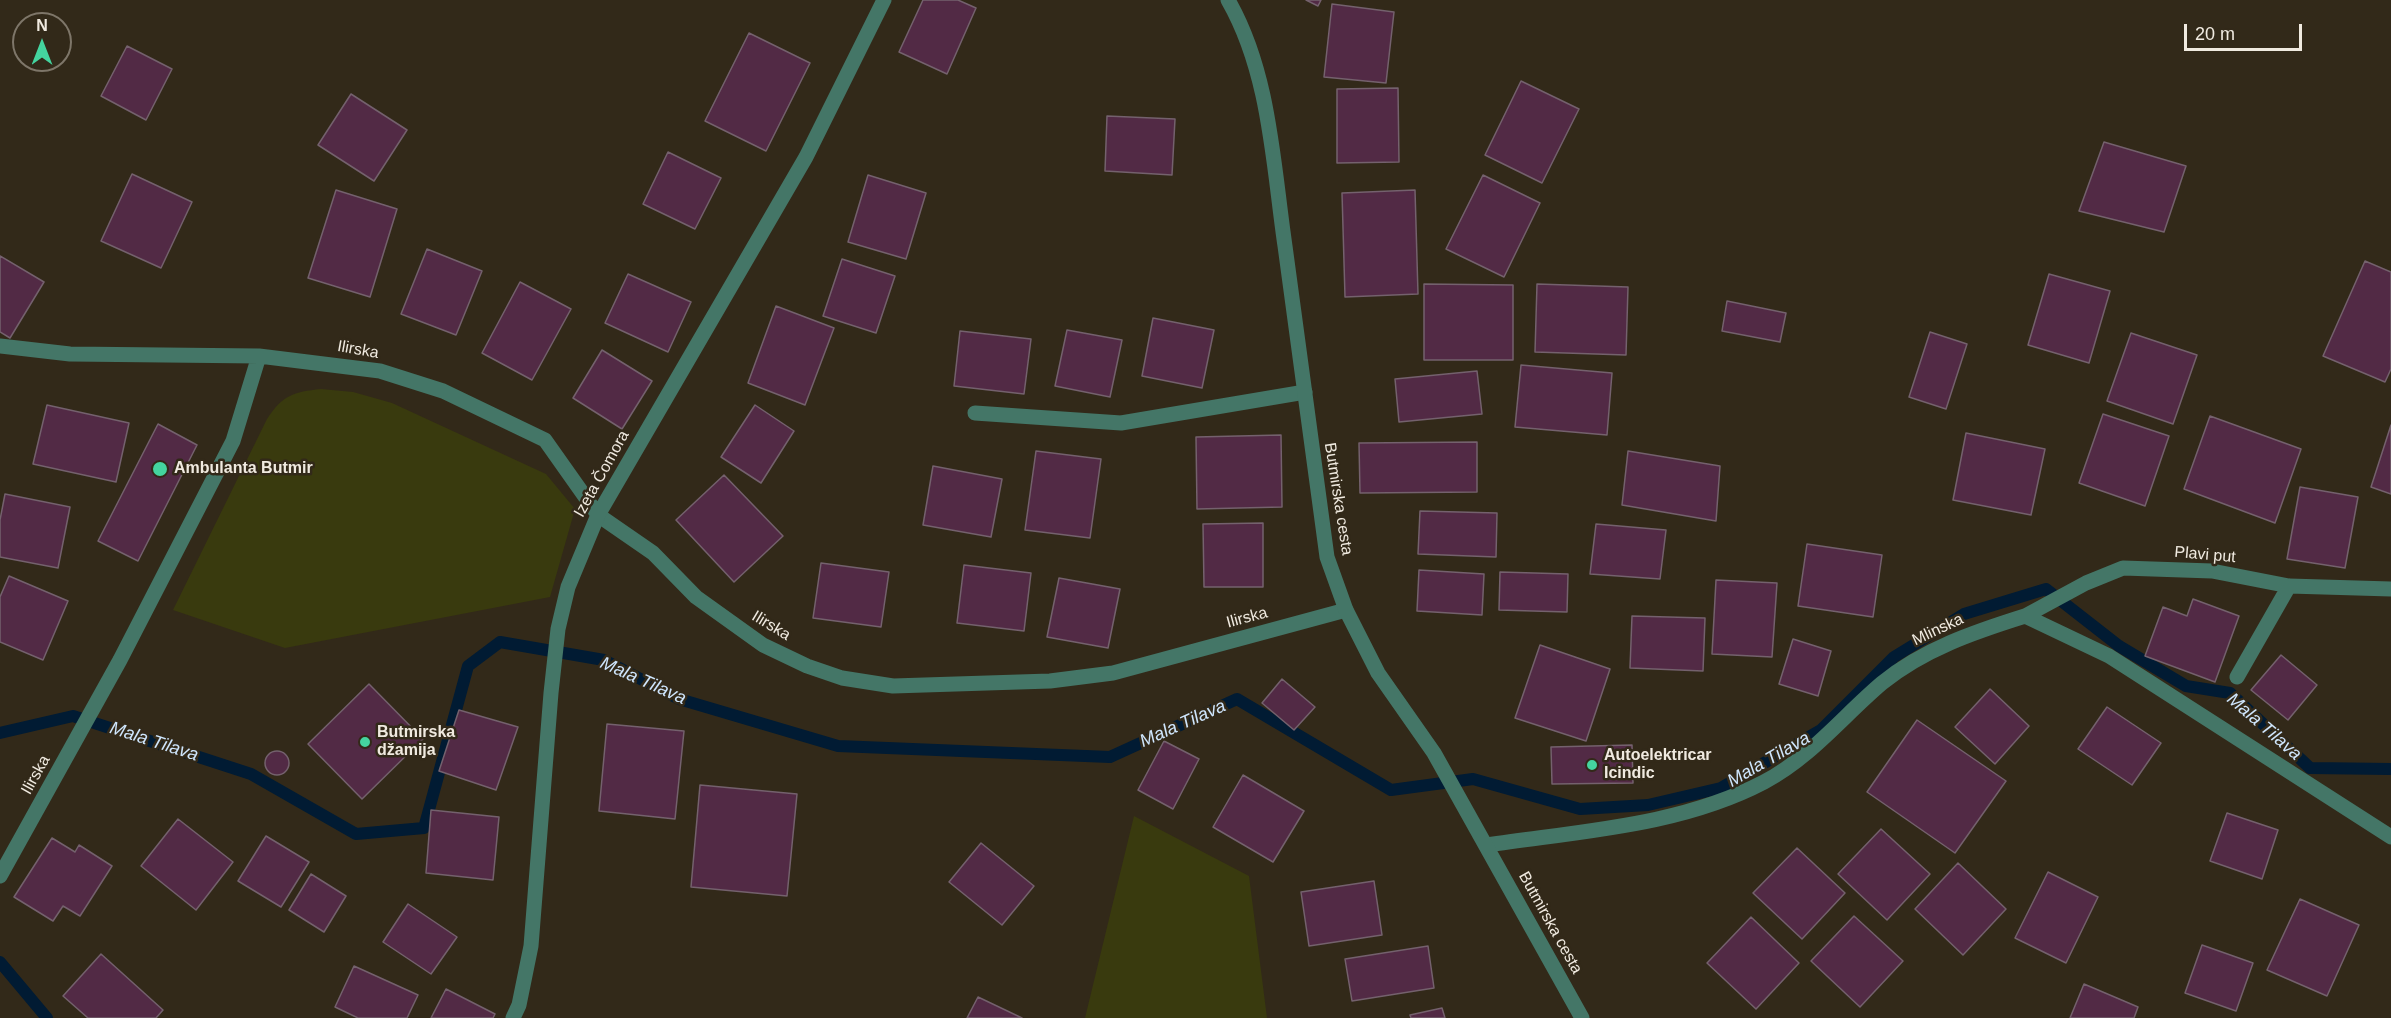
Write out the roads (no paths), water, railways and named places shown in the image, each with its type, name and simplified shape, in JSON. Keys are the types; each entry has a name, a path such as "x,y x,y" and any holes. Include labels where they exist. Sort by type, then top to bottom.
{"street":[{"name":"Izeta Čomora","path":"513,1018 519,1005 531,946 551,693 558,629 568,587 598,515 806,157 884,0"},
{"name":"Butmirska cesta","path":"1228,0 1238,18 1259,77 1327,557 1346,610 1378,673 1434,753 1582,1018"},
{"name":"Ilirska","path":"0,346 70,354 259,356 381,371 443,391 544,440 598,515 653,553 696,597 763,645 807,666 842,678 893,686 1050,681 1113,673 1346,610"},
{"name":"Ilirska","path":"0,876 86,724 234,441 259,356"},
{"path":"975,413 1121,423 1305,392"},
{"name":"Plavi put","path":"2025,616 2086,583 2123,568 2212,571 2289,586 2391,589"},
{"path":"2237,677 2289,586"},
{"path":"2025,616 2109,656 2391,837"},
{"name":"Mlinska","path":"1487,845 1643,822 1702,809 1765,781 1826,737 1882,683 1930,651 2025,616"}],"waterway":[{"name":"Mala Tilava","path":"0,733 73,716 251,774 356,834 424,828 468,666 500,642 604,660 679,699 838,746 1110,757 1237,699 1391,790 1473,779 1580,809 1648,805 1721,788 1821,730 1894,657 1964,614 2046,589 2119,646 2186,686 2230,693 2310,768 2391,769"},
{"path":"0,962 47,1018"}],"place":[{"name":"Ambulanta Butmir","path":"160,469"},
{"name":"Butmirska džamija","path":"365,742"},
{"name":"Autoelektricar Icindic","path":"1592,765"}]}
